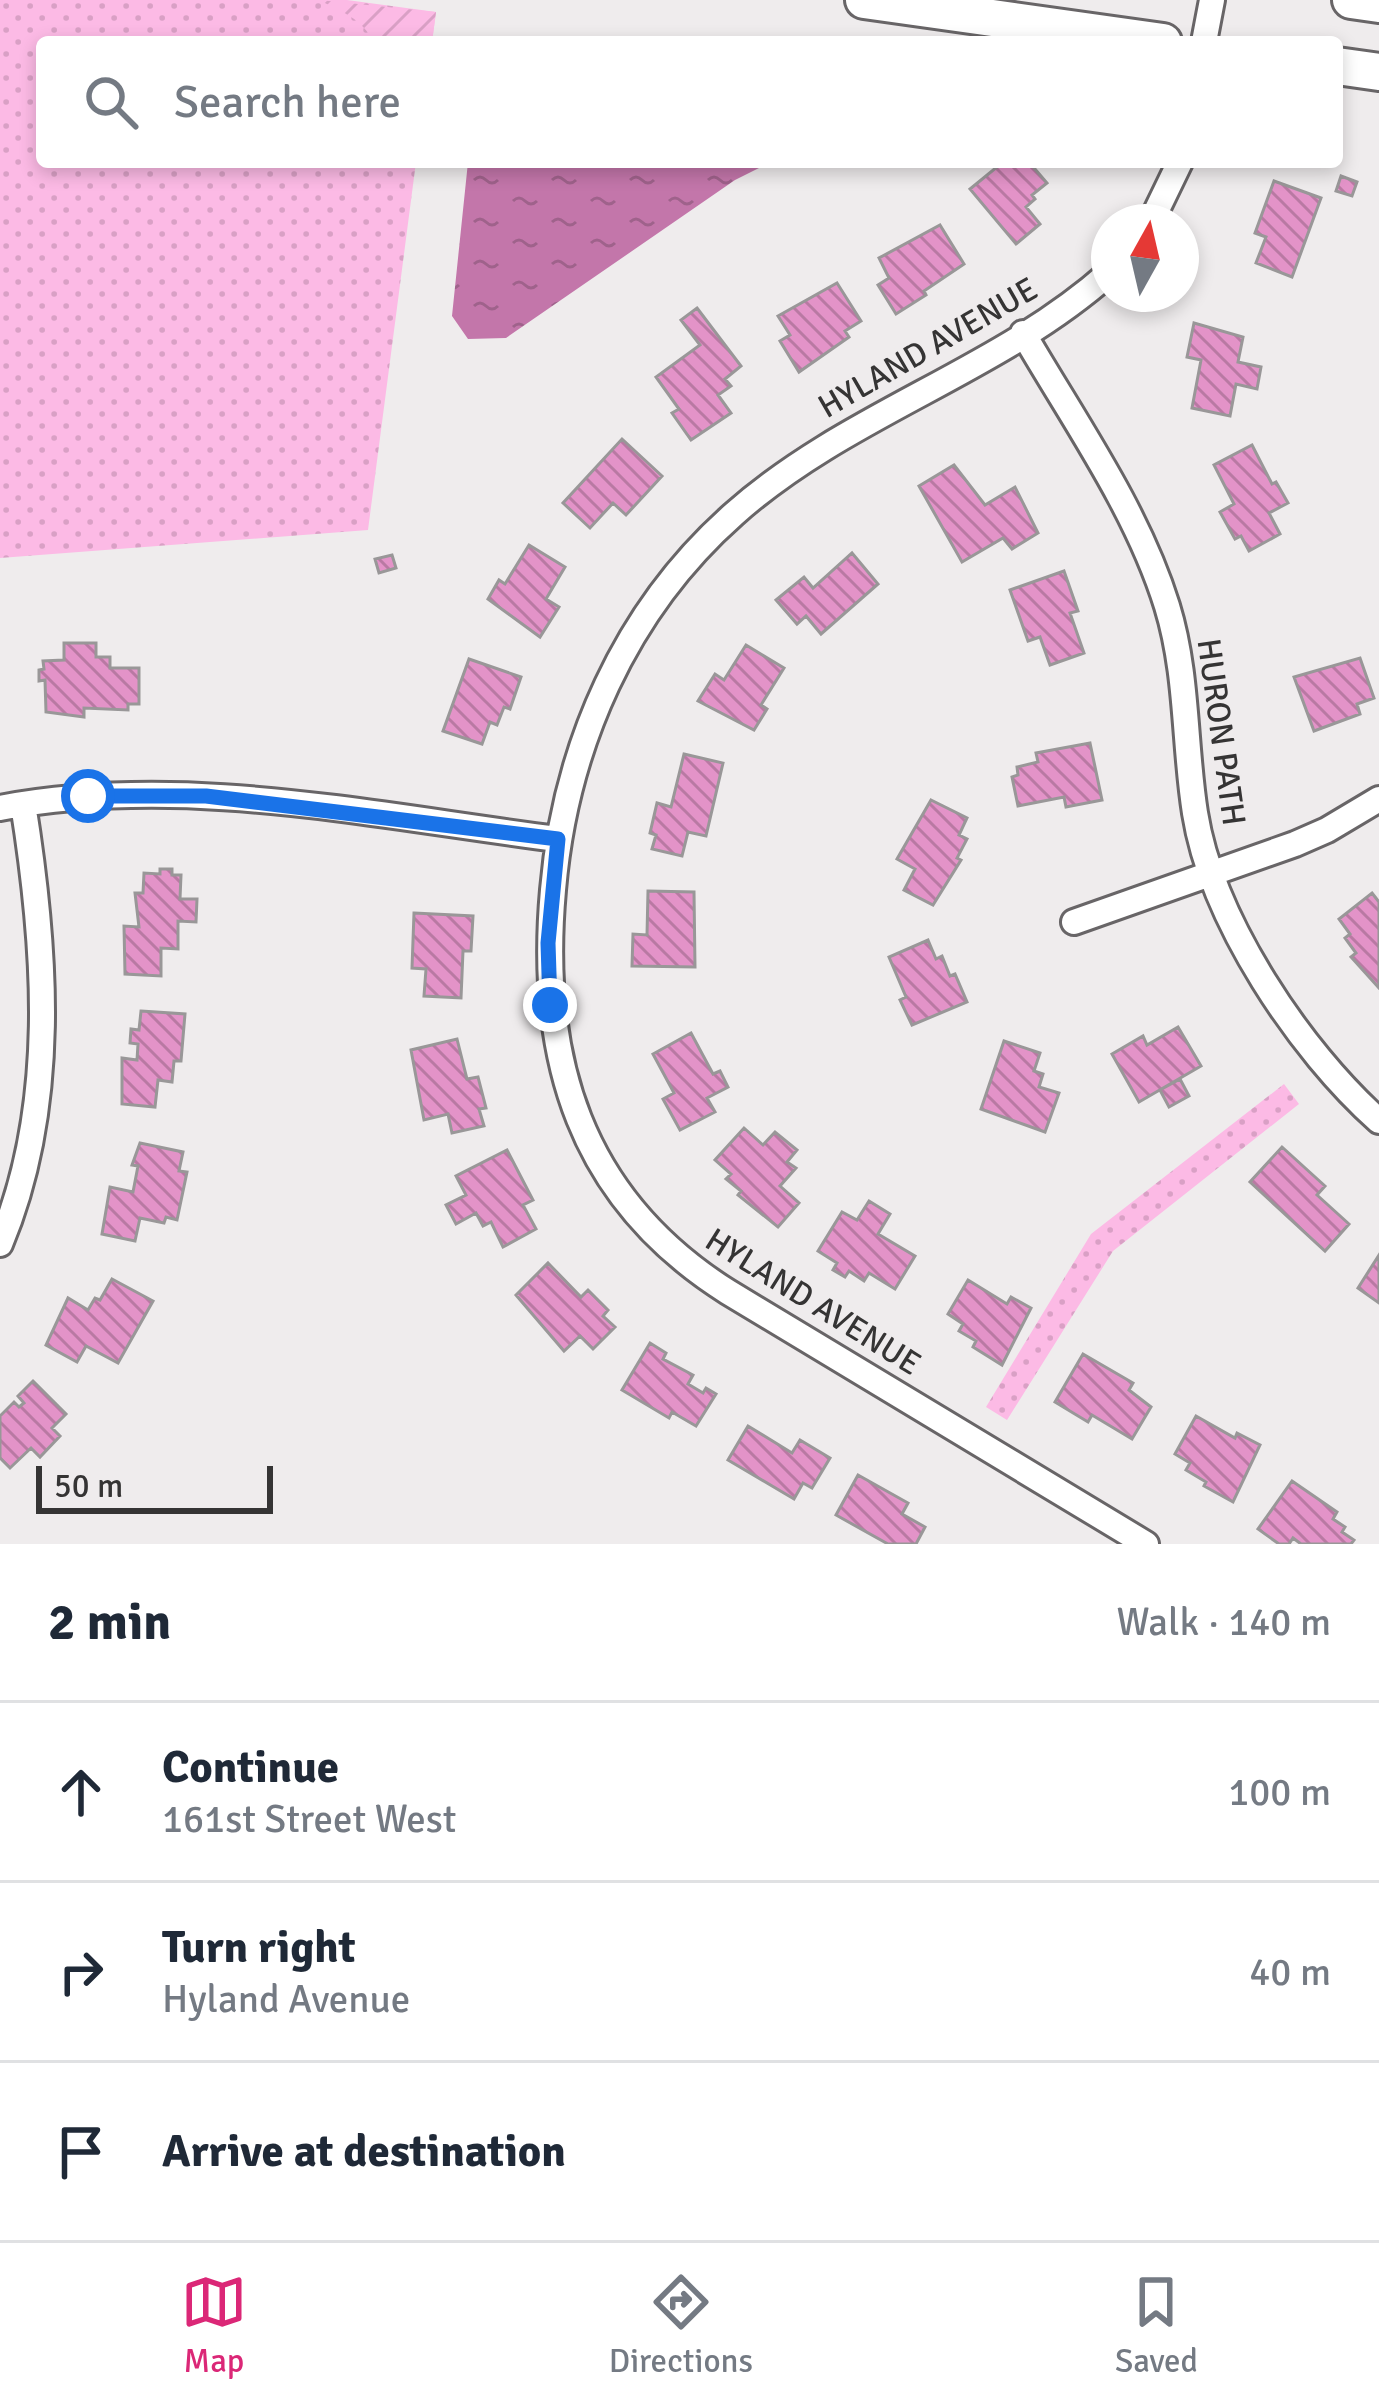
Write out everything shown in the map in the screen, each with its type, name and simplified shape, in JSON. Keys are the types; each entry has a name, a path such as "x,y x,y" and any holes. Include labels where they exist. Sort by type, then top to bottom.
{"main road":[{"path":"864,0 1119,36"},
{"path":"1351,0 1379,4"},
{"path":"1343,68 1379,72"}],"street":[{"path":"1205,36 1212,0"},
{"path":"1159,204 1177,168"},
{"name":"HYLAND AVENUE","path":"1091,286 1024,333 819,450 753,497 712,535 659,599 607,682 572,770 558,839 548,943 550,1005 560,1067 580,1125 611,1181 700,1275 1146,1544"},
{"name":"HURON PATH","path":"1024,333 1155,569 1174,629 1196,818 1212,875 1277,998 1352,1097 1379,1121"},
{"path":"0,1244 24,1178 40,1054 39,920 11,806 88,796 206,796 558,839"},
{"path":"1074,922 1327,830 1379,799"}],"shaded area":[{"path":"0,0 347,0 436,12 433,36 36,36 36,168 415,168 368,530 0,558"},
{"path":"319,0 436,12 433,36 370,36"},
{"path":"1284,1084 1299,1104 1113,1251 1007,1420 986,1407 1091,1234"}],"water":[{"path":"467,168 759,168 506,338 468,339 452,316"}],"building":[{"path":"996,168 1034,168 1047,183 1026,207 1040,224 1016,244 970,189"},
{"path":"1341,176 1357,182 1352,196 1336,191"},
{"path":"1274,181 1321,198 1292,277 1256,263 1266,237 1255,233"},
{"path":"940,225 964,264 896,314 878,285 889,278 879,258"},
{"path":"837,283 861,321 845,331 849,337 799,372 780,341 790,335 778,316"},
{"path":"697,308 741,366 725,379 731,386 718,395 731,413 691,440 672,413 679,409 656,377 700,345 681,320"},
{"path":"1194,323 1243,337 1238,362 1261,367 1257,389 1236,384 1230,416 1192,408 1201,360 1187,357"},
{"path":"622,439 662,476 626,515 613,503 590,528 563,503"},
{"path":"1252,445 1288,503 1269,513 1280,534 1249,551 1241,536 1235,539 1220,512 1234,504 1214,465"},
{"path":"954,465 985,505 1015,487 1038,533 1012,549 1003,538 962,562 919,486"},
{"path":"529,545 565,567 546,599 559,607 540,637 488,599 499,580 505,584"},
{"path":"852,553 878,584 821,634 806,616 797,624 776,600 804,577 813,588"},
{"path":"392,555 396,568 379,573 375,559"},
{"path":"1064,571 1078,611 1070,613 1084,653 1050,665 1040,637 1028,641 1010,590"},
{"path":"64,643 96,643 96,657 110,657 110,668 139,668 139,704 128,704 128,710 84,708 84,717 46,712 45,680 39,681 39,670 44,669 43,661 64,660"},
{"path":"746,645 784,668 761,705 767,709 754,730 698,701 715,674 724,680"},
{"path":"1360,658 1374,698 1357,704 1360,714 1314,731 1294,677"},
{"path":"469,659 521,677 510,709 504,707 497,725 490,722 482,744 443,731"},
{"path":"1090,743 1102,800 1066,807 1064,797 1018,806 1012,777 1018,775 1017,767 1038,762 1036,753"},
{"path":"684,754 723,763 706,836 688,832 682,856 652,849 656,835 650,833 657,803 671,807"},
{"path":"931,800 967,818 959,835 967,839 957,858 961,860 933,905 904,890 915,869 897,859"},
{"path":"160,869 181,875 180,899 197,899 196,922 178,921 178,949 161,948 161,976 125,974 124,926 139,927 135,893 143,893 144,873 160,874"},
{"path":"648,891 694,892 695,967 632,966 633,934 647,935"},
{"path":"1372,893 1379,902 1379,988 1351,957 1356,953 1345,938 1350,934 1339,919"},
{"path":"414,913 473,916 471,951 463,951 461,998 424,996 426,969 412,968"},
{"path":"928,940 936,959 942,956 950,976 955,974 967,1002 912,1025 889,957"},
{"path":"141,1011 185,1014 181,1061 174,1061 172,1082 158,1080 155,1107 122,1104 122,1058 137,1060 138,1044 130,1043 131,1029 139,1030"},
{"path":"1178,1027 1201,1066 1139,1102 1112,1054 1143,1036 1147,1045"},
{"path":"691,1033 713,1074 720,1071 728,1087 707,1098 715,1112 680,1130 663,1099 674,1093 653,1054"},
{"path":"457,1039 467,1079 478,1077 486,1108 479,1109 484,1126 452,1133 448,1114 424,1120 411,1050"},
{"path":"1004,1041 1040,1053 1034,1071 1043,1074 1039,1087 1059,1093 1045,1132 981,1109"},
{"path":"1180,1079 1189,1096 1169,1107 1160,1090"},
{"path":"744,1128 763,1145 775,1132 797,1150 787,1162 796,1168 780,1186 799,1203 778,1227 738,1195 741,1191 726,1179 731,1174 715,1160"},
{"path":"140,1143 183,1152 179,1171 187,1172 177,1220 166,1217 164,1223 140,1218 135,1241 102,1234 110,1187 133,1192 138,1166 132,1165"},
{"path":"1282,1147 1325,1186 1317,1195 1349,1224 1325,1251 1250,1182"},
{"path":"507,1150 533,1200 523,1205 536,1229 503,1247 491,1222 483,1226 476,1213 456,1224 446,1205 466,1195 456,1176"},
{"path":"869,1201 890,1214 878,1234 915,1256 895,1289 869,1273 864,1281 849,1271 845,1277 833,1270 837,1263 818,1251 842,1212 857,1220"},
{"path":"1379,1255 1379,1303 1358,1288"},
{"path":"548,1263 581,1297 588,1290 608,1310 603,1316 615,1327 593,1349 580,1336 564,1351 516,1295"},
{"path":"112,1279 153,1301 118,1363 86,1346 77,1362 46,1345 68,1298 88,1310"},
{"path":"968,1280 1007,1304 1011,1297 1031,1308 1002,1365 973,1347 976,1341 959,1331 963,1324 948,1314"},
{"path":"650,1343 666,1353 663,1359 693,1375 688,1384 716,1394 696,1426 672,1412 669,1418 622,1390"},
{"path":"1083,1354 1133,1383 1129,1390 1151,1407 1132,1439 1092,1415 1088,1422 1055,1402"},
{"path":"33,1381 66,1414 52,1428 60,1436 40,1457 31,1448 10,1468 0,1458 0,1416 14,1402 19,1407 24,1403 18,1396"},
{"path":"1196,1416 1235,1438 1237,1433 1260,1445 1233,1502 1204,1486 1206,1482 1186,1470 1190,1463 1175,1454"},
{"path":"748,1426 792,1453 800,1440 830,1458 812,1488 803,1483 794,1499 728,1460"},
{"path":"858,1475 908,1503 902,1514 925,1527 916,1544 888,1544 836,1515"},
{"path":"1292,1481 1337,1512 1333,1519 1345,1527 1342,1532 1354,1540 1351,1544 1301,1544 1293,1538 1289,1544 1279,1544 1258,1529"}],"route":[{"path":"88,796 264,801 558,839 548,943 550,1005"}]}
